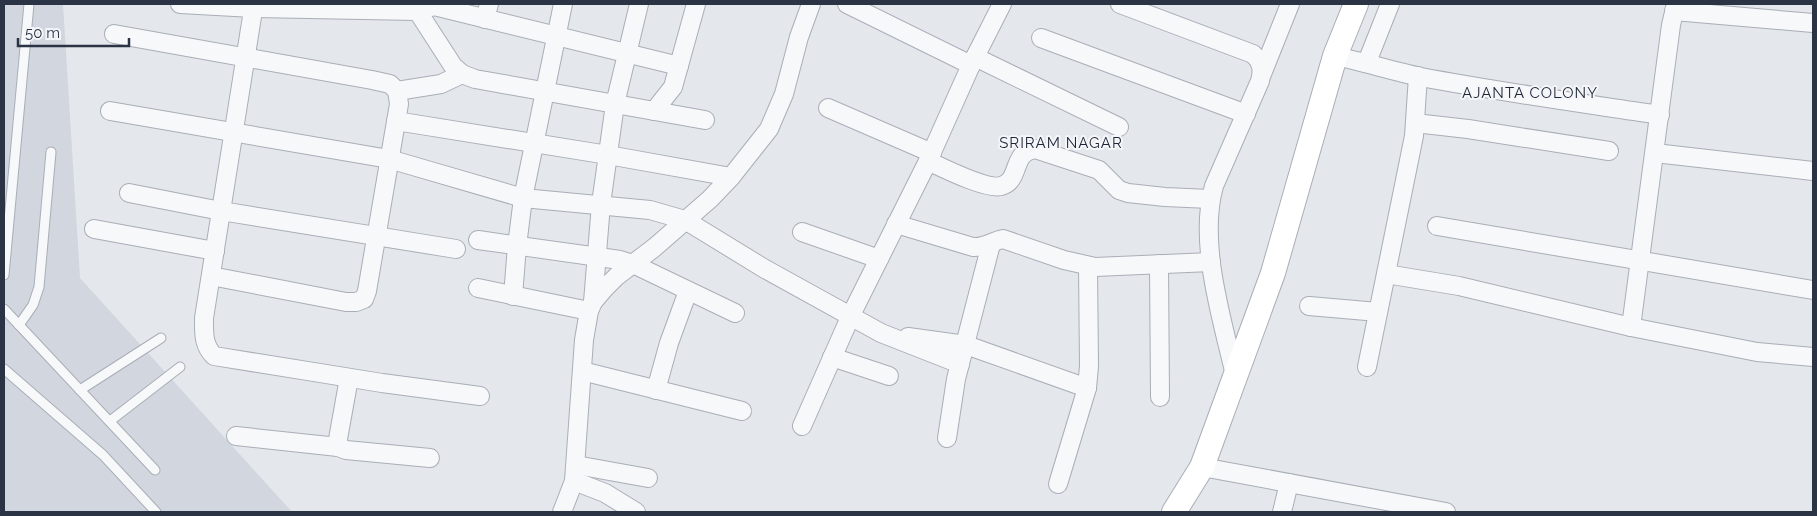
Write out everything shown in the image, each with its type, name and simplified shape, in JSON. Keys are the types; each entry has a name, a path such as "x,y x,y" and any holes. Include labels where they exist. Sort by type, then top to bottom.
{"street":[{"path":"180,4 415,7 434,5 487,11 556,36 679,66"},
{"path":"513,296 523,198 563,4"},
{"path":"562,512 575,473 586,321 591,307 601,204 614,104 638,4"},
{"path":"654,111 673,87 696,4"},
{"path":"591,307 617,276 655,247 710,199 770,130 784,94 799,37 811,4"},
{"path":"802,426 851,315 930,157 973,61 1002,4"},
{"path":"1120,4 1253,54 1259,60 1262,74"},
{"path":"1236,376 1212,277 1209,221 1210,199 1290,4"},
{"path":"1174,512 1202,467 1273,273 1335,56 1356,4"},
{"path":"1367,62 1390,4"},
{"path":"851,5 1119,127"},
{"path":"254,6 211,276 204,333 207,349 214,356 349,378 480,396"},
{"path":"415,7 453,66 462,74 475,79 705,120"},
{"path":"1631,327 1675,8 1813,23"},
{"path":"114,34 372,80 390,84 397,91 399,104 377,236 364,299 356,302 346,302 211,276"},
{"path":"1041,38 1246,114"},
{"path":"1335,56 1367,62 1418,76 1472,86 1660,115"},
{"path":"397,91 441,84 462,74"},
{"path":"1367,367 1414,136 1418,76"},
{"path":"828,108 983,185 1001,187 1006,184 1015,173 1022,154 1027,150 1035,148 1099,170 1119,190 1128,193 1210,199"},
{"path":"110,111 389,159 523,198 650,210 685,220 765,269 882,333 960,364"},
{"path":"396,121 731,177"},
{"path":"1414,123 1468,129 1609,151"},
{"path":"1655,153 1813,171"},
{"path":"129,194 221,211 456,249"},
{"path":"896,224 981,248 1003,239 1064,260 1088,266 1212,262"},
{"path":"1437,226 1813,290"},
{"path":"94,229 215,251"},
{"path":"802,232 879,259"},
{"path":"478,240 633,264 735,313"},
{"path":"947,438 956,379 991,244"},
{"path":"1159,264 1160,397"},
{"path":"1058,484 1087,388 1089,366 1088,266"},
{"path":"1386,274 1459,286 1631,327 1757,352 1813,357"},
{"path":"478,288 513,296 591,307"},
{"path":"656,390 669,343 688,290"},
{"path":"1309,306 1378,312"},
{"path":"882,333 966,345 1087,388"},
{"path":"832,357 889,376"},
{"path":"582,371 742,411"},
{"path":"338,447 349,378"},
{"path":"236,436 338,447 346,450 430,458"},
{"path":"1202,467 1446,512"},
{"path":"575,473 648,478"},
{"path":"575,473 636,512"},
{"path":"1282,512 1289,483"}],"lane":[{"path":"4,275 29,4"},
{"path":"19,326 33,305 39,287 51,152"},
{"path":"4,309 155,470"},
{"path":"80,390 160,338"},
{"path":"110,421 180,367"},
{"path":"4,369 103,455 156,512"}],"shaded area":[{"path":"4,4 63,4 80,278 292,512 4,512"}],"district":[{"name":"AJANTA COLONY","path":"1530,93"},
{"name":"SRIRAM NAGAR","path":"1061,143"}]}
